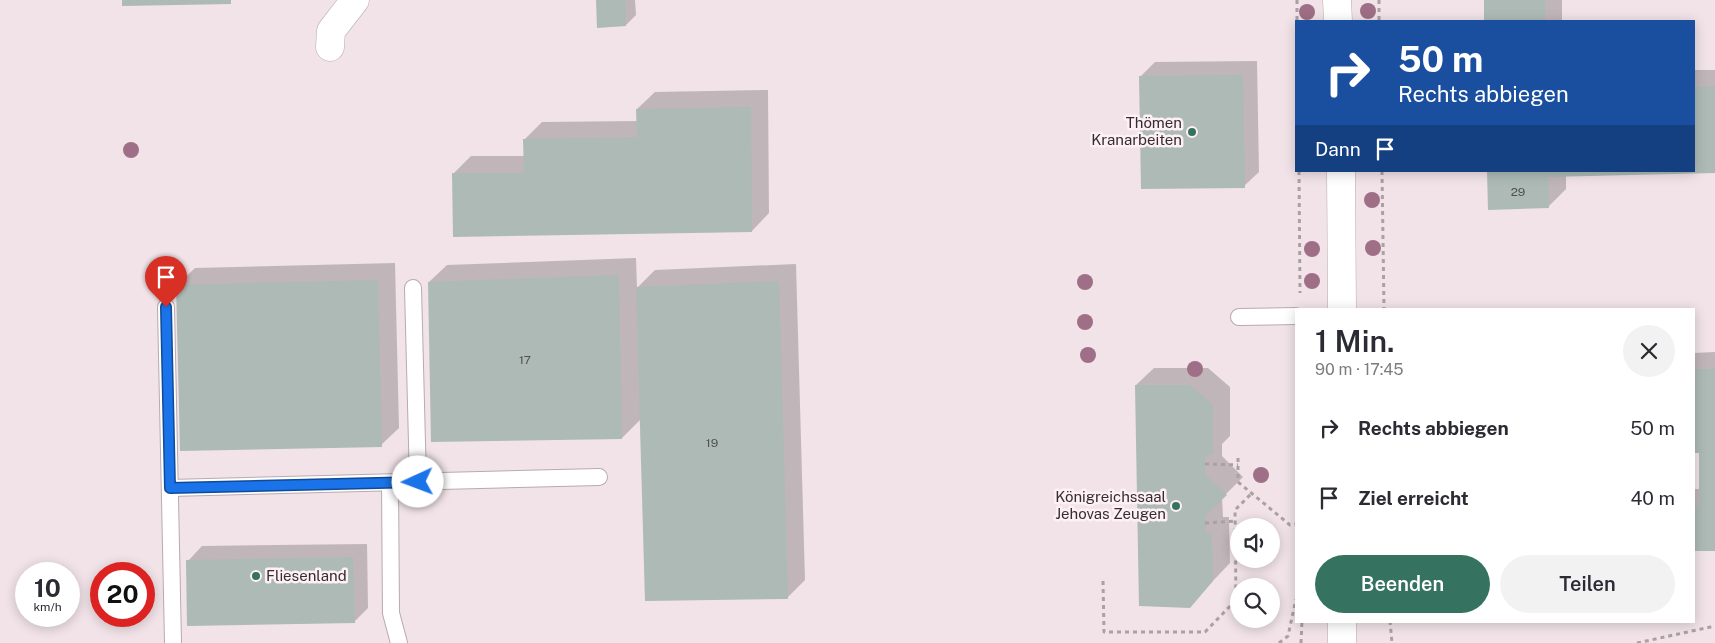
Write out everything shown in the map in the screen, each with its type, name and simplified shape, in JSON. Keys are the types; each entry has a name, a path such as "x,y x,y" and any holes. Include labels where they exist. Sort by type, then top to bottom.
{"street":[{"path":"330,46 331,30 355,0"},
{"path":"1337,0 1338,20"},
{"path":"1341,172 1342,308"},
{"path":"1342,623 1342,643"}],"lane":[{"path":"413,288 418,482"},
{"path":"166,307 173,643"},
{"path":"1239,317 1295,316"},
{"path":"170,488 599,477"},
{"path":"390,483 391,613 399,643"}],"path":[{"path":"1297,0 1297,20"},
{"path":"1379,0 1379,20"},
{"path":"1299,172 1300,299"},
{"path":"1382,172 1384,308"},
{"path":"1238,458 1238,482 1290,525 1295,524"},
{"path":"1205,464 1238,465"},
{"path":"1235,518 1235,510 1252,493"},
{"path":"1205,522 1230,521"},
{"path":"1103,581 1104,632 1205,632 1236,600 1236,568"},
{"path":"1279,643 1288,636 1295,604"},
{"path":"1300,643 1302,623"},
{"path":"1390,623 1392,643"},
{"path":"1637,643 1715,626"}],"building":[{"path":"122,0 231,0 231,4 122,6"},
{"path":"596,0 625,0 626,26 597,28"},
{"path":"1484,0 1545,0 1545,20 1484,20"},
{"name":"Thömen Kranarbeiten","path":"1243,75 1245,188 1141,189 1139,76"},
{"path":"1715,86 1715,173 1548,177 1549,208 1488,210 1487,172 1695,172 1695,87"},
{"path":"751,107 752,232 453,237 452,173 524,173 523,139 637,137 636,109"},
{"path":"619,275 622,439 431,442 428,282"},
{"path":"378,280 382,447 180,451 176,285"},
{"path":"779,281 788,599 645,601 636,287"},
{"path":"1695,369 1715,369 1715,551 1695,551 1695,506 1699,506 1699,453 1695,453"},
{"name":"Königreichssaal Jehovas Zeugen","path":"1135,385 1190,385 1213,405 1213,455 1205,455 1205,474 1227,495 1205,516 1206,534 1212,533 1213,581 1190,608 1139,606"},
{"path":"353,557 355,623 187,626 186,560"}],"place":[{"name":"Thömen Kranarbeiten","path":"1192,132"},
{"name":"Königreichssaal Jehovas Zeugen","path":"1176,506"},
{"name":"Fliesenland","path":"256,576"}],"route":[{"path":"166,307 170,488 418,482"}]}
